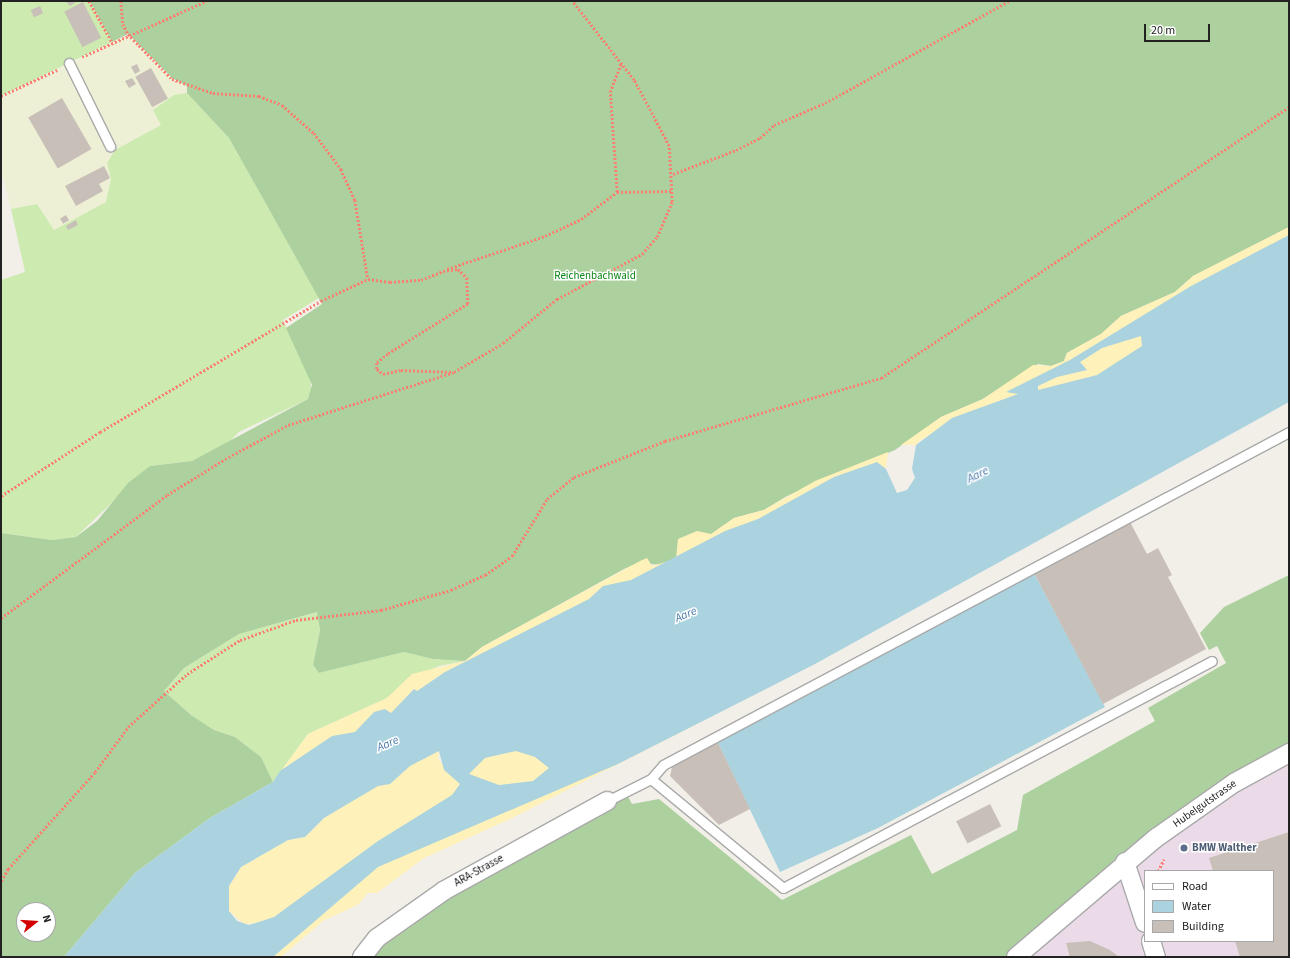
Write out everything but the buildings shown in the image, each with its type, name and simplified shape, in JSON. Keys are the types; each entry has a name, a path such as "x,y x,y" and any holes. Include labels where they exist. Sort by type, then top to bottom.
{"street":[{"name":"Hubelgutstrasse","path":"1016,957 1125,862 1234,783 1289,754"},
{"name":"ARA-Strasse","path":"362,957 377,938 445,890 607,801"},
{"path":"1125,862 1144,920"},
{"path":"1151,942 1156,957"}],"lane":[{"path":"69,64 110,146"},
{"path":"607,801 651,779 663,765 1289,432"},
{"path":"651,779 783,888 1212,661"}],"path":[{"path":"89,1 112,42"},
{"path":"121,1 123,24 128,34 172,79 187,86 214,93 259,96 298,115 341,169 355,200 368,279"},
{"path":"128,34 206,1"},
{"path":"1,618 168,495 225,459 288,426 454,372 503,343 557,299 642,254 667,219 672,191 673,174 669,146 655,115 621,63 572,1"},
{"path":"673,174 736,150 760,138 774,125 825,103 1009,1"},
{"path":"617,192 610,92 621,63"},
{"path":"1,881 8,869 95,772 128,728 187,674 233,644 296,620 381,610 420,602 451,590 485,575 512,556 547,499 574,477 665,442 881,378 1289,107"},
{"path":"1,496 100,432 321,301 368,279 390,282 421,280 544,236 581,219 617,192 672,191"},
{"path":"443,271 458,269 467,278 470,290 468,304 388,354 377,363 377,369 383,374 401,370 454,372"}],"shaded area":[{"path":"1289,753 1289,957 1016,957 1125,862"}],"green space":[{"path":"1,1 90,1 112,42 1,96"},
{"name":"Reichenbachwald","path":"90,1 1289,1 1289,227 1193,276 1175,292 1121,316 1101,334 1067,353 1064,361 1051,366 1038,364 983,399 941,417 895,450 787,496 764,510 734,518 676,559 663,565 638,563 624,569 482,647 465,661 433,659 404,652 319,673 313,665 320,630 317,612 239,634 184,668 164,691 191,715 214,730 235,737 261,757 273,782 210,818 135,873 64,957 1,957 1,533 52,540 76,537 97,521 128,483 150,466 192,461 308,399 312,385 286,328 322,304 229,138 187,93 187,86 172,78 128,34 112,42"},
{"path":"128,35 172,79 187,87 187,93 174,95 161,125 115,150 107,163 111,179 106,202 54,230 37,204 11,209 1,170 1,97"},
{"path":"187,93 229,138 319,298 283,320 309,375 312,392 308,399 239,432 226,445 192,461 150,466 76,537 52,540 1,533 1,280 25,272 11,209 37,204 54,230 106,202 111,179 107,163 115,150 161,125 153,110 174,95"},
{"path":"1289,575 1289,753 1257,769 1016,957 362,957 377,938 625,791 632,804 659,799 782,900 911,835 932,874 1017,830 1023,795 1155,721 1148,708 1226,663 1217,646 1209,650 1200,633 1224,607"},
{"path":"318,612 320,630 313,665 319,673 404,652 433,659 465,661 439,666 409,679 387,698 308,734 273,782 261,757 235,737 214,730 191,715 164,691 184,668 239,634"}],"sand":[{"path":"1289,227 1289,239 1164,328 1116,370 920,440 916,445 901,445 941,417 983,399 1033,365 1051,366 1064,361 1067,353 1101,334 1121,316 1175,292 1193,276"},
{"path":"888,452 886,469 883,466 273,782 308,734 387,698 412,674 465,661 482,647 640,561 647,558 652,566 676,559 678,539 697,531 711,534 734,518 764,510 815,481"},
{"path":"701,722 512,818 424,858 377,893 368,893 359,904 323,921 281,957 273,957 262,923 244,924 229,911 229,886 241,867 288,840 305,837 324,818 424,757 439,751 438,759 452,775 469,770 485,758 526,741"}],"water":[{"name":"Aare","path":"1289,235 1289,402 815,664 618,764 378,867 273,957 64,957 135,873 210,818 273,782 280,771 332,736 355,732 374,712 385,709 391,713 414,689 417,691 445,672 589,599 603,586 631,580 725,531 758,519 834,477 877,462 886,469 897,493 907,490 915,478 912,469 916,445 952,418 1018,394 1006,392 1070,360 1191,286","holes":["1141,336 1142,346 1097,375 1038,390 1038,386 1057,377 1087,370 1080,362 1102,348","439,751 444,770 460,784 452,795 378,841 274,917 249,925 237,921 229,911 229,886 241,867 288,840 305,837 324,818 378,786 390,784 410,766","516,751 535,757 549,768 533,781 499,785 469,774 485,758"]},
{"path":"1034,573 1105,707 878,828 780,872 717,741"}],"place":[{"name":"BMW Walther","path":"1184,848"}]}
